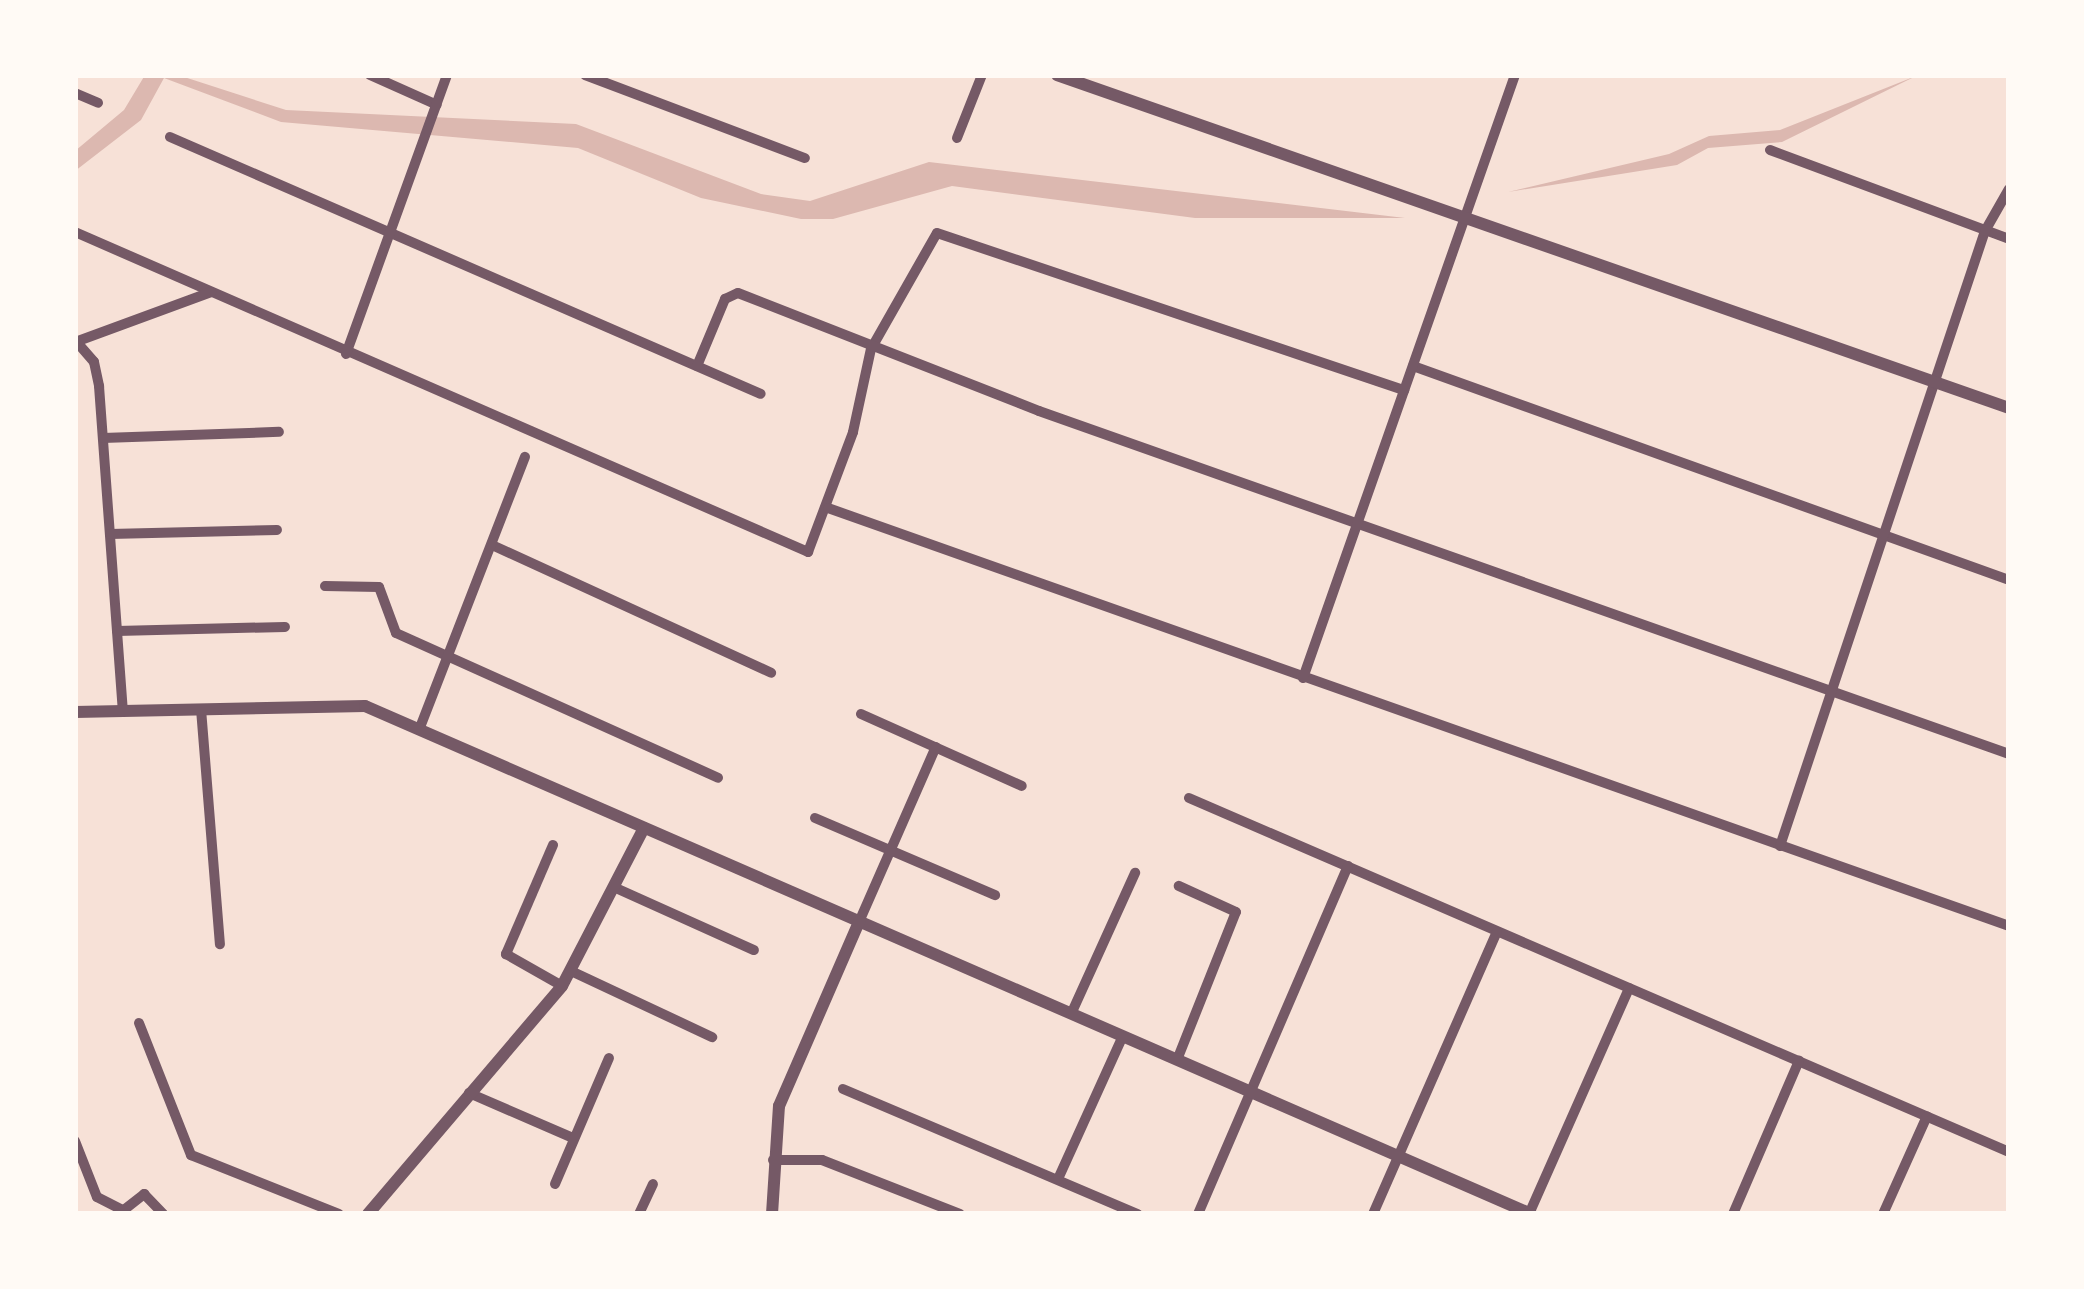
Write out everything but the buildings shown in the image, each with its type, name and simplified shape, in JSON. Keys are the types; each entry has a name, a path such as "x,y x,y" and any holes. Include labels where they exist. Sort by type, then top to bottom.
{"street":[{"path":"370,75 436,109"},
{"path":"346,354 447,75"},
{"path":"585,75 805,158"},
{"path":"957,138 982,75"},
{"path":"1057,75 2009,408"},
{"path":"1303,678 1514,75"},
{"path":"75,94 98,103"},
{"path":"170,137 389,238 761,394"},
{"path":"1770,150 2009,239"},
{"path":"1780,846 1939,384 1985,231 2009,189"},
{"path":"75,232 346,354 808,552 828,508 871,349 932,235 1404,390"},
{"path":"124,711 94,362 77,341 211,292"},
{"path":"697,366 730,295 1356,526 2009,754"},
{"path":"1412,366 2009,580"},
{"path":"103,438 279,432"},
{"path":"419,730 525,457"},
{"path":"828,508 2009,926"},
{"path":"110,534 278,530"},
{"path":"492,545 771,673"},
{"path":"325,586 379,587 391,629 448,659 718,778"},
{"path":"118,631 285,627"},
{"path":"75,712 350,704 419,730 1072,1012 1530,1214 1629,988"},
{"path":"201,708 220,944"},
{"path":"862,714 1022,786"},
{"path":"772,1214 780,1106 936,747"},
{"path":"1189,798 2009,1152"},
{"path":"815,818 995,894"},
{"path":"368,1214 562,986 618,889 644,828"},
{"path":"553,845 506,954 562,986"},
{"path":"1198,1214 1348,866"},
{"path":"1072,1012 1135,873"},
{"path":"1177,1060 1236,912 1178,886"},
{"path":"618,889 754,950"},
{"path":"1373,1214 1497,932"},
{"path":"570,972 712,1037"},
{"path":"140,1023 191,1155 339,1214"},
{"path":"1058,1179 1123,1036"},
{"path":"555,1184 609,1058"},
{"path":"1733,1214 1799,1061"},
{"path":"843,1089 1138,1214"},
{"path":"469,1093 573,1138"},
{"path":"1883,1214 1926,1116"},
{"path":"75,1140 97,1198 120,1212 144,1194 164,1214"},
{"path":"773,1160 822,1160 960,1214"},
{"path":"639,1214 654,1184"}],"shaded area":[{"path":"145,75 178,75 286,110 576,124 761,194 810,201 929,162 1405,218 1195,218 952,186 833,219 801,219 701,198 578,148 281,122 164,78 141,120 75,171 75,151 124,110"},
{"path":"1916,76 1782,142 1708,148 1677,165 1508,192 1669,154 1709,136 1780,130"}]}
